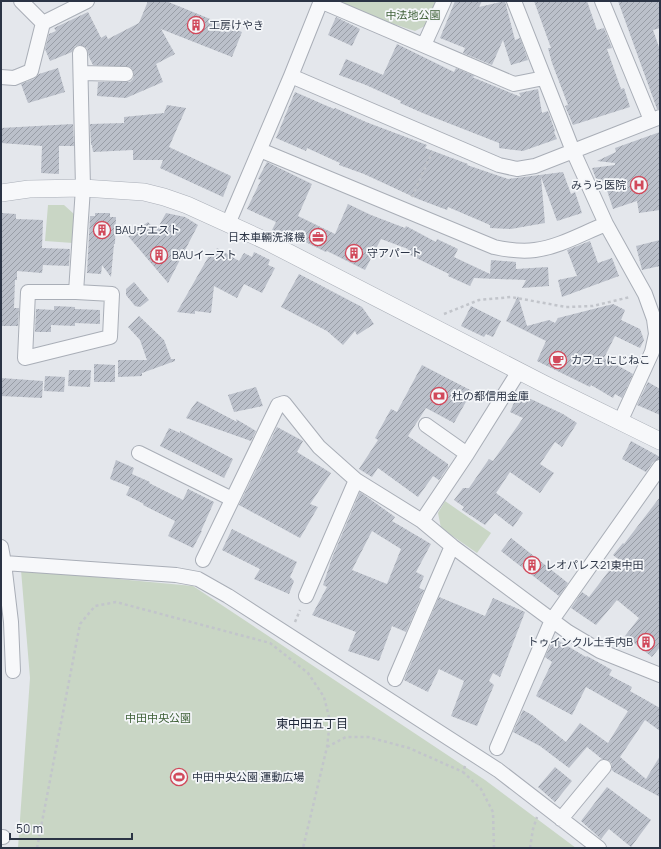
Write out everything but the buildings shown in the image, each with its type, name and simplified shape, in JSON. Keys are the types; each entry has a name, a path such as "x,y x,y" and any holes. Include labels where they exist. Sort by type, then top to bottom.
{"street":[{"path":"21,1 43,23"},
{"path":"1,77 14,78 30,71 43,23 87,1"},
{"path":"228,224 321,1 514,84 544,78"},
{"path":"424,45 444,1"},
{"path":"514,1 573,150 606,224 645,294 654,319 656,334 652,352 620,422"},
{"path":"291,76 499,165 518,169 535,166 655,119 602,1"},
{"path":"76,292 83,188 80,53"},
{"path":"81,73 126,74"},
{"path":"260,150 489,246 515,251 536,250 555,245 606,224"},
{"path":"1,193 29,189 83,188 144,192 187,205 266,241 518,371 660,441"},
{"path":"28,292 76,292 112,294 110,337 25,358 28,292"},
{"path":"422,521 467,454 518,371"},
{"path":"203,560 278,405 284,403 319,447 356,480 422,521 452,546 568,632 600,651 660,675"},
{"path":"426,425 467,454"},
{"path":"139,453 232,499"},
{"path":"497,748 552,620 660,467"},
{"path":"306,596 356,480"},
{"path":"395,679 452,546"},
{"path":"1,547 4,563 6,622 13,671"},
{"path":"4,563 176,575 198,579 228,596 498,770 600,848"},
{"path":"562,819 604,768"}],"path":[{"path":"406,211 437,139"},
{"path":"431,326 439,315 479,300 511,297 566,307 593,306 645,294"},
{"path":"289,635 306,596"},
{"path":"37,848 80,624 95,606 116,602 270,643 308,673 324,696 330,720 327,747 303,848"},
{"path":"327,747 346,737 368,737 409,748 463,772 481,789 493,812 494,848"},
{"path":"463,772 470,752"},
{"path":"530,848 533,829 542,804"}],"green space":[{"name":"中法地公園","path":"341,1 436,1 427,25 415,31 345,8"},
{"path":"48,205 64,205 74,214 73,243 45,241"},
{"path":"445,501 491,533 477,553 441,528 438,513"},
{"name":"中田中央公園","path":"21,570 193,586 485,780 576,848 18,848 30,678"}],"place":[{"name":"工房けやき","path":"196,25"},
{"name":"みうら医院","path":"639,185"},
{"name":"BAUウエスト","path":"102,230"},
{"name":"日本車輛洗滌機","path":"318,237"},
{"name":"守アパート","path":"354,253"},
{"name":"BAUイースト","path":"159,255"},
{"name":"カフェ にじねこ","path":"558,360"},
{"name":"杜の都信用金庫","path":"439,396"},
{"name":"レオパレス21東中田","path":"532,565"},
{"name":"トゥインクル土手内B","path":"646,642"},
{"name":"中田中央公園 運動広場","path":"179,777"}],"district":[{"name":"東中田五丁目","path":"312,724"}]}
